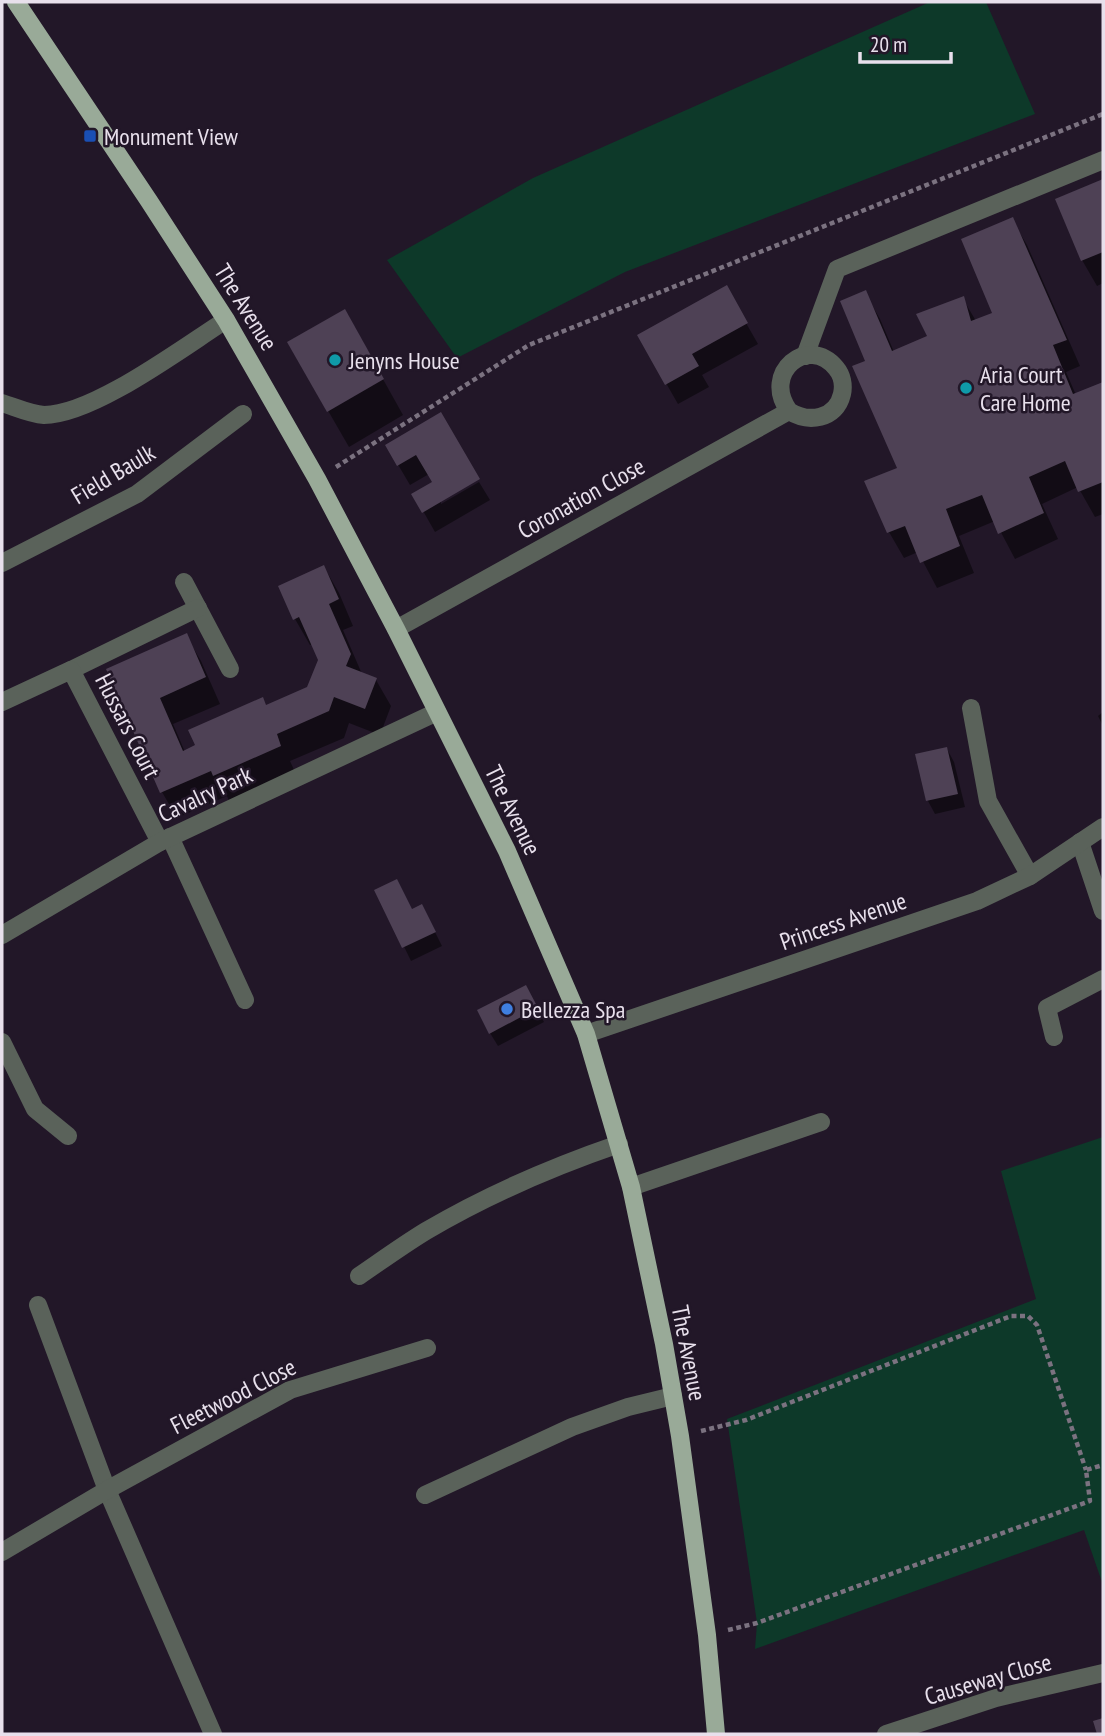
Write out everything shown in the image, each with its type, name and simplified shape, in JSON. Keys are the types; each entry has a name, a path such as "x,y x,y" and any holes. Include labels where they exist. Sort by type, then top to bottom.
{"main road":[{"name":"The Avenue","path":"16,2 226,320 317,479 396,629 507,851 586,1034 631,1187 673,1396 707,1634 716,1734"}],"street":[{"path":"804,356 837,269 1103,160"},
{"path":"2,403 40,415 61,414 86,406 226,320"},
{"path":"804,356 824,358 833,365 839,373 842,394 831,412 809,419 789,411 779,388 786,368 794,360 804,356"},
{"name":"Coronation Close","path":"396,629 789,411"},
{"name":"Field Baulk","path":"2,563 137,494 243,414"},
{"path":"184,582 230,669"},
{"name":"Hussars Court","path":"2,702 198,608"},
{"name":"Hussars Court","path":"71,670 165,840 245,1000"},
{"path":"971,708 988,801 1030,876"},
{"name":"Cavalry Park","path":"2,934 165,840 437,712"},
{"name":"Princess Avenue","path":"586,1034 976,901 1030,876 1103,827"},
{"path":"1080,842 1103,911"},
{"path":"1054,1037 1047,1008 1103,979"},
{"path":"2,1042 35,1109 68,1136"},
{"path":"631,1187 821,1122"},
{"path":"359,1276 426,1231 513,1186 555,1166 619,1144"},
{"path":"38,1305 107,1490 213,1734"},
{"name":"Fleetwood Close","path":"2,1552 107,1490 290,1390 427,1348"},
{"path":"425,1495 572,1427 628,1407 673,1396"},
{"name":"Causeway Close","path":"887,1734 996,1698 1103,1673"}],"path":[{"path":"317,479 529,345 1103,114"},
{"path":"680,1436 746,1420 1011,1316 1028,1316 1037,1325 1086,1470 1090,1501 757,1623 707,1634"},
{"path":"1086,1470 1103,1465"}],"green space":[{"path":"930,2 986,2 1035,114 625,272 457,358 387,260 533,178"},
{"path":"1103,1137 1103,1585 1084,1530 755,1649 757,1623 727,1419 1036,1299 1001,1171"}],"building":[{"path":"1103,179 1103,252 1081,261 1055,199"},
{"name":"Aria Court Care Home","path":"1013,217 1067,340 1053,345 1073,394 1103,382 1103,482 1078,492 1065,461 1029,477 1044,513 998,534 982,495 946,509 960,546 920,563 905,526 887,533 864,481 897,468 852,366 865,361 840,301 866,290 892,351 927,336 916,314 964,296 971,321 992,313 961,239"},
{"path":"727,285 748,323 692,354 699,366 665,385 637,335"},
{"name":"Jenyns House","path":"345,309 384,379 327,412 287,342"},
{"path":"441,412 480,479 422,513 411,494 432,482 416,455 397,466 385,445"},
{"path":"324,565 339,599 329,604 351,654 346,666 377,678 365,709 334,697 329,711 277,734 281,746 213,776 211,771 160,793 106,669 187,633 206,677 160,698 183,751 195,745 188,730 263,697 266,705 307,687 318,660 299,617 293,620 278,586"},
{"path":"947,747 958,794 926,801 915,754"},
{"path":"397,879 412,909 422,904 436,932 402,948 374,890"},
{"name":"Bellezza Spa","path":"526,985 538,1008 489,1034 477,1010"},
{"path":"1103,1718 1103,1734 1097,1734 1093,1721"}],"place":[{"name":"Monument View","path":"90,136"},
{"name":"Jenyns House","path":"335,360"},
{"name":"Aria Court Care Home","path":"966,388"},
{"name":"Bellezza Spa","path":"507,1009"}]}
